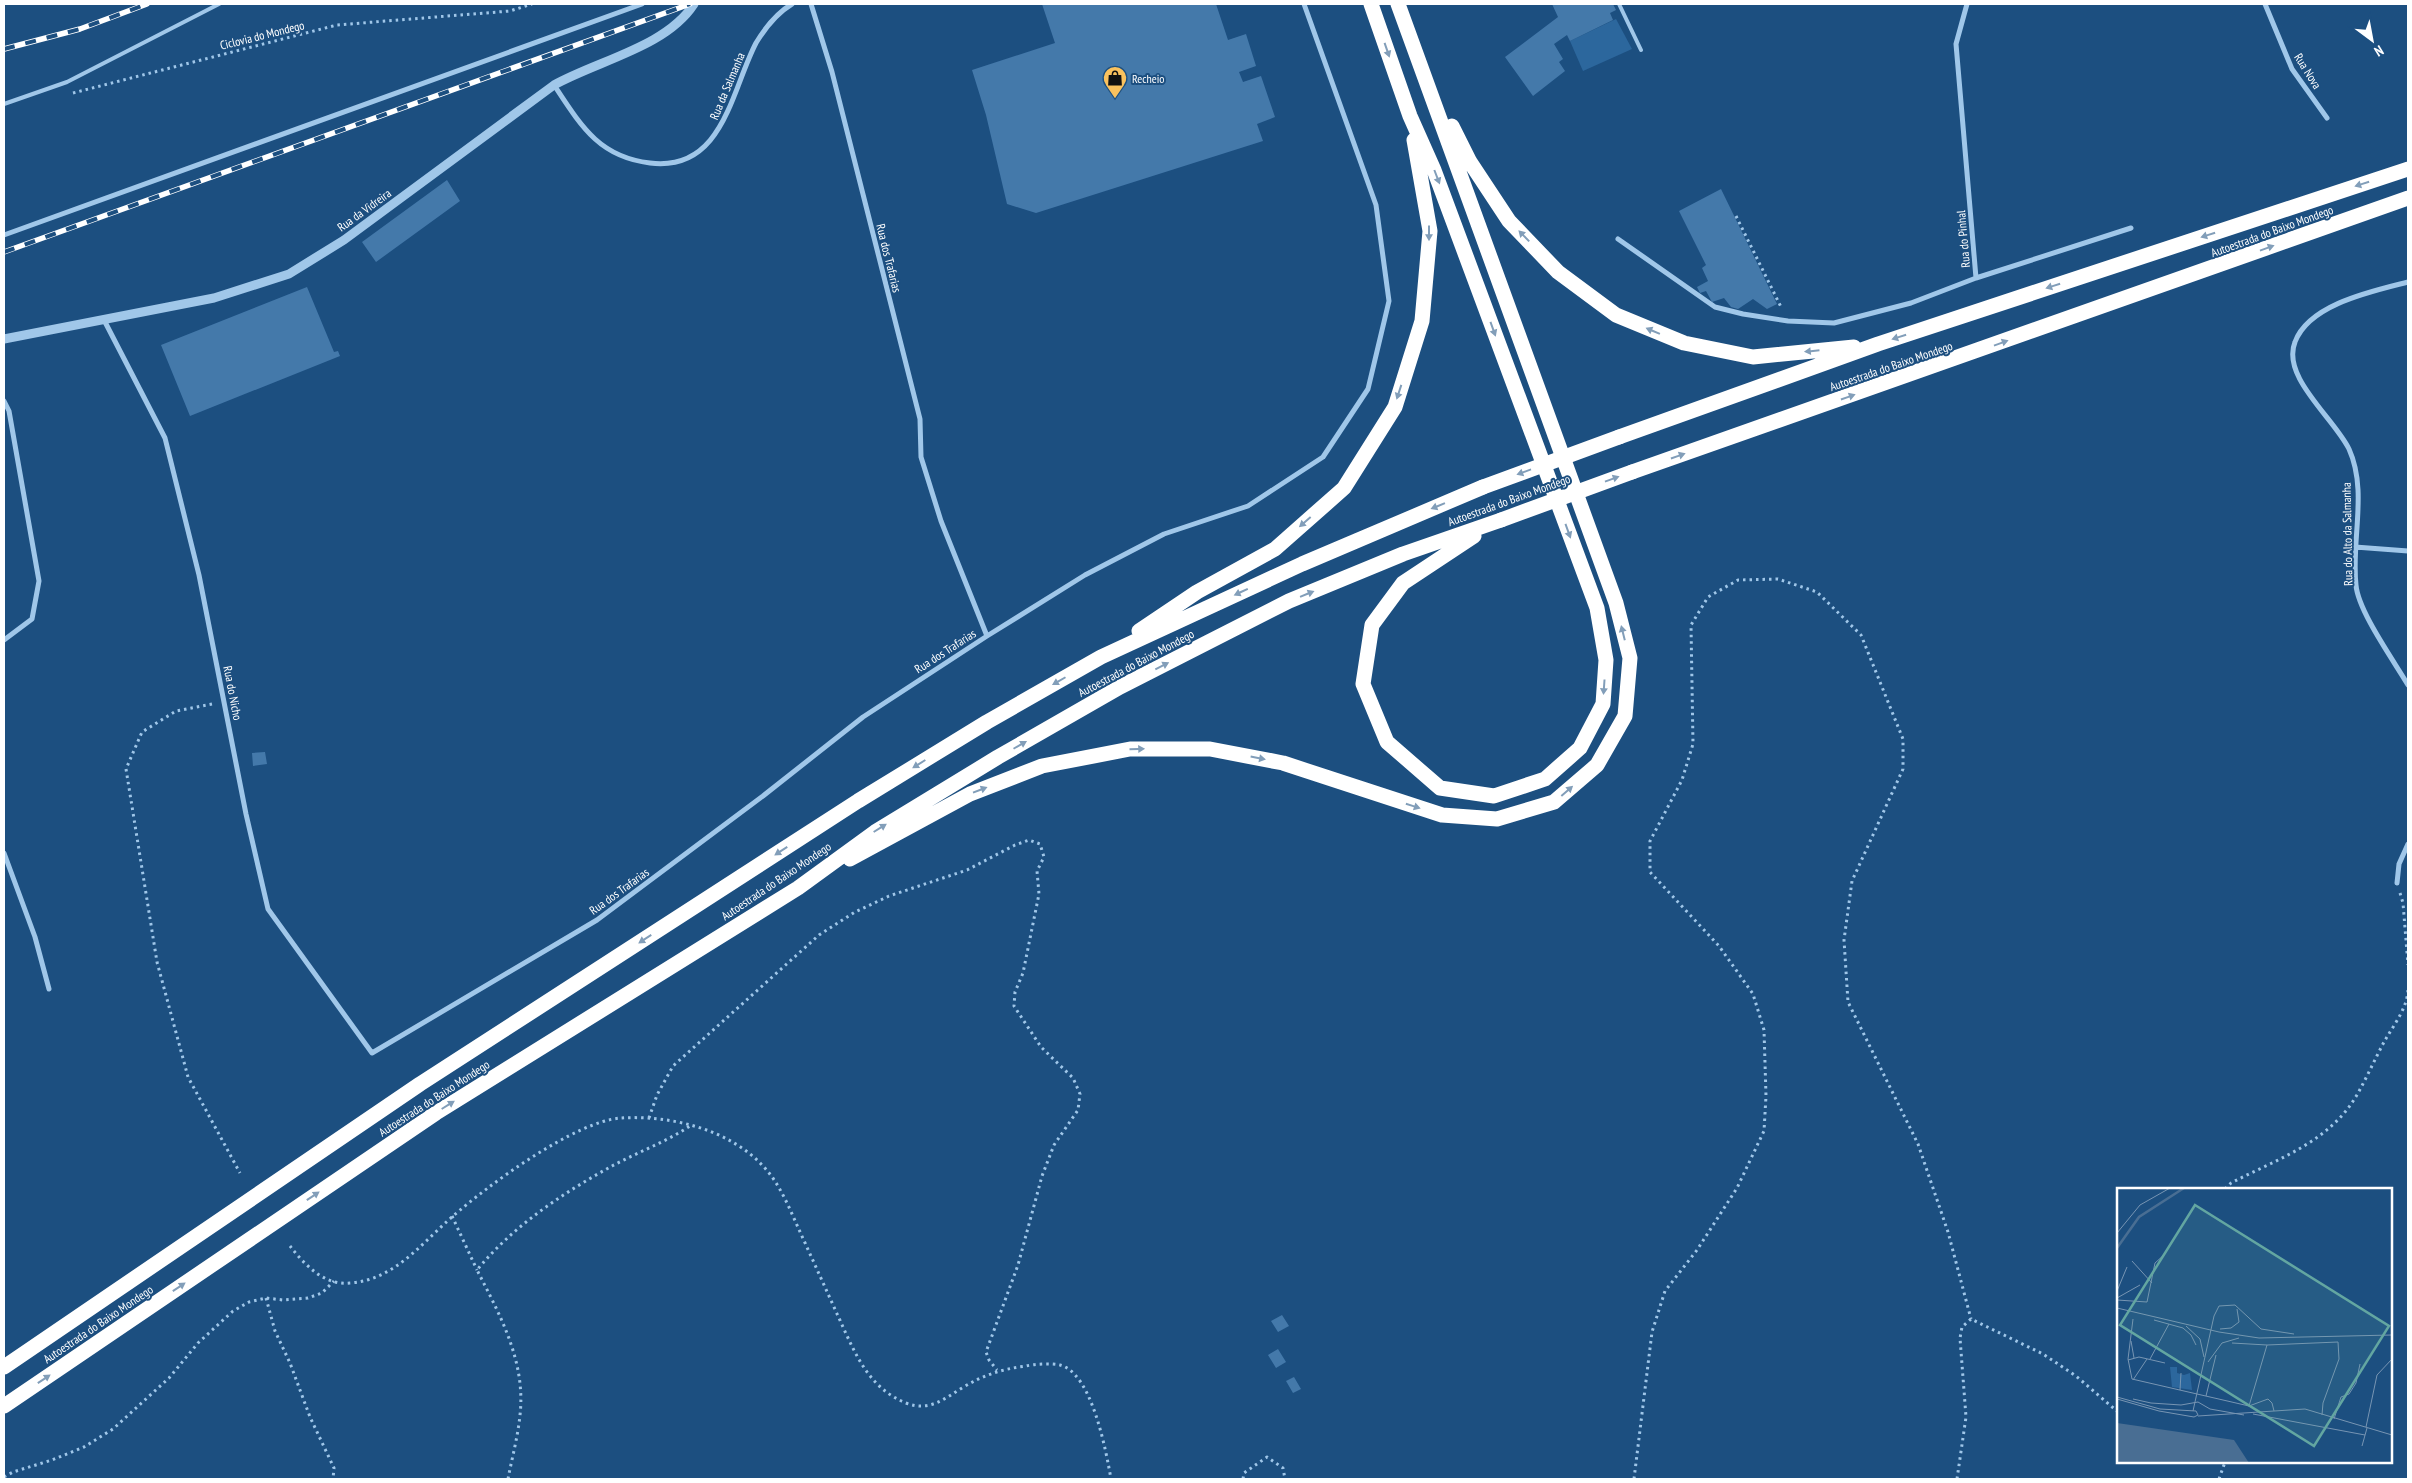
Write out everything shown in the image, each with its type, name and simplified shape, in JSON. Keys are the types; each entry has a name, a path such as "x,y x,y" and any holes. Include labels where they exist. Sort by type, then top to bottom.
{"highway":[{"path":"1371,4 1410,116 1434,170 1594,599 1606,660 1603,704 1580,748 1545,780 1494,796 1440,788 1387,742 1363,684 1372,625 1402,583 1501,520"},
{"path":"798,888 970,794 1042,766 1130,749 1210,749 1284,764 1442,815 1497,819 1554,802 1597,765 1625,716 1630,658 1616,604 1398,4"},
{"path":"1420,64 1470,162 1509,221 1558,272 1616,315 1684,344 1753,357 1878,344"},
{"path":"1101,657 1197,592 1274,549 1344,488 1394,407 1422,321 1430,231 1410,116"},
{"name":"Autoestrada do Baixo Mondego","path":"4,1367 445,1068 858,801 988,722 1101,657 1302,564 1483,487 1878,344 2408,169"},
{"name":"Autoestrada do Baixo Mondego","path":"4,1406 436,1113 798,888 875,832 1120,687 1289,601 1403,554 2408,198"}],"street":[{"path":"4,235 642,4"},
{"name":"Rua da Vidreira","path":"4,339 214,298 289,274 344,240 554,85 579,72 662,37 676,26 694,4"},
{"name":"Rua da Salmanha","path":"554,85 581,126 598,143 617,155 637,161 660,164 680,161 699,151 712,139 724,122 757,41 771,22 792,4"},
{"name":"Rua dos Trafarias","path":"372,1053 597,920 763,796 863,717 987,636 941,520 921,457 920,419 832,72 811,4"},
{"path":"987,636 1086,575 1164,534 1248,506 1323,457 1368,389 1389,301 1376,205 1304,4"},
{"name":"Rua do Pinhal","path":"1618,239 1715,307 1743,314 1788,321 1834,322 1911,303 1976,278 1956,44 1967,4"},
{"name":"Rua Nova","path":"2264,4 2292,69 2328,118"},
{"path":"1976,278 2132,228"},
{"name":"Rua do Alto da Salmanha","path":"2408,282 2350,298 2320,313 2300,330 2291,354 2293,366 2300,378 2349,449 2356,469 2358,491 2355,547 2356,587 2367,614 2408,685"},
{"name":"Rua do Nicho","path":"104,320 165,438 199,575 246,814 268,909 372,1053"},
{"path":"4,401 8,411 39,580 32,619 4,640"},
{"path":"2355,547 2408,551"},
{"path":"2397,883 2399,864 2408,844"},
{"path":"4,853 35,937 49,989"}],"lane":[{"path":"4,104 67,82 219,4"},
{"path":"1619,4 1641,50"}],"path":[{"name":"Ciclovia do Mondego","path":"66,95 337,25 510,11 532,4"},
{"path":"1736,216 1788,321"},
{"path":"1634,1479 1652,1332 1665,1291 1697,1250 1737,1188 1764,1131 1766,1096 1764,1030 1752,994 1719,946 1650,872 1650,841 1682,780 1693,744 1691,624 1708,598 1738,580 1778,579 1817,592 1861,635 1903,739 1903,769 1852,881 1844,940 1848,1002 1918,1144 1948,1232 1971,1319 2043,1354 2076,1376 2117,1411"},
{"path":"225,701 176,711 142,732 126,769 157,962 188,1077 240,1173"},
{"path":"649,1118 657,1095 673,1066 820,935 855,912 889,896 966,870 1015,845 1029,840 1040,844 1044,857 1038,871 1039,894 1023,973 1015,992 1014,1006 1041,1046 1072,1078 1080,1094 1078,1110 1054,1145 1042,1176 1018,1265 986,1352 989,1360 997,1370"},
{"path":"2397,883 2403,903 2408,965"},
{"path":"2226,1188 2231,1183 2287,1156 2317,1138 2339,1118 2358,1094 2408,996 2408,990"},
{"path":"290,1246 314,1272 334,1281 348,1284 374,1278 400,1265 452,1216 515,1167 585,1129 618,1118 649,1118 691,1125 743,1147 764,1166 783,1195 859,1363 885,1392 905,1403 920,1407 933,1404 997,1370 1030,1365 1060,1365 1073,1372 1083,1384 1106,1450 1111,1479"},
{"path":"477,1270 490,1254 553,1202 613,1166 671,1138 691,1125"},
{"path":"452,1216 503,1320 520,1378 520,1414 508,1479"},
{"path":"4,1477 12,1472 52,1460 84,1447 113,1429 169,1378 198,1343 233,1311 249,1302 266,1298 283,1300 308,1298 322,1293 334,1281"},
{"path":"266,1298 275,1331 334,1468 334,1479"},
{"path":"1957,1479 1966,1417 1960,1338 1962,1327 1971,1319"},
{"path":"1244,1479 1244,1473 1267,1457 1283,1468 1286,1479"},
{"path":"2219,1479 2224,1463"}],"shaded area":[{"path":"1616,19 1632,49 1583,71 1570,41"}],"building":[{"name":"Recheio","path":"1042,4 1216,4 1228,40 1246,34 1256,66 1239,72 1243,82 1261,76 1275,117 1257,124 1263,141 1036,213 1007,204 986,115 972,70 1055,43"},
{"path":"1552,4 1613,4 1616,10 1610,13 1613,20 1570,41 1567,35 1554,44 1563,59 1559,62 1565,71 1533,96 1505,57 1558,17"},
{"path":"447,180 460,201 376,262 362,242"},
{"path":"1721,189 1777,304 1767,309 1753,299 1738,309 1731,307 1724,298 1712,302 1706,291 1700,293 1697,287 1708,281 1702,268 1706,265 1679,211"},
{"path":"307,287 334,352 338,351 340,356 190,416 161,345"},
{"path":"265,752 267,764 253,766 252,753"},
{"path":"1282,1315 1289,1326 1278,1332 1271,1321"},
{"path":"1278,1349 1286,1362 1276,1368 1268,1355"},
{"path":"1294,1377 1301,1389 1293,1393 1286,1381"}],"railway":[{"path":"4,49 80,29 147,4"},
{"path":"4,252 690,4"}],"place":[{"name":"Recheio","path":"1115,99"}]}
